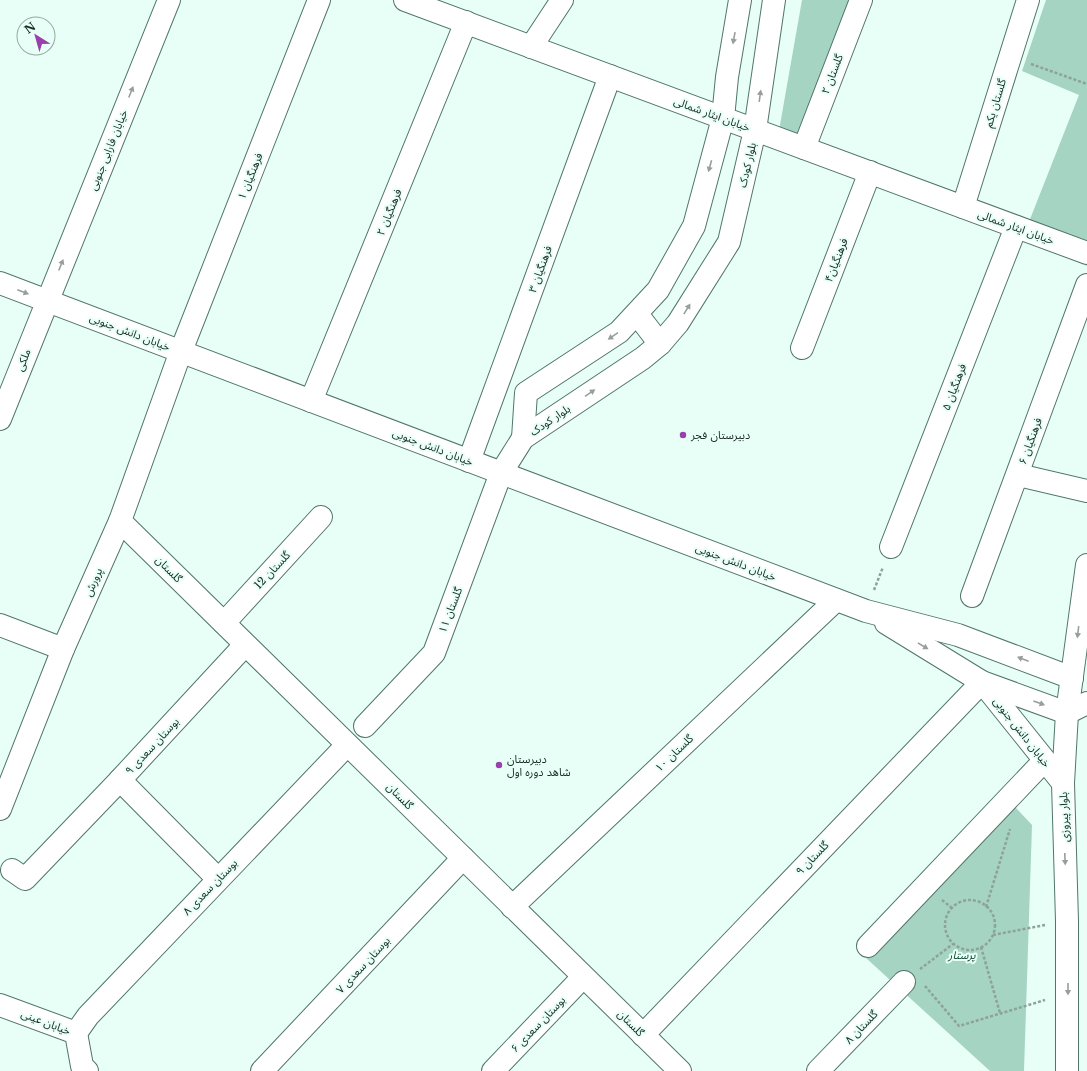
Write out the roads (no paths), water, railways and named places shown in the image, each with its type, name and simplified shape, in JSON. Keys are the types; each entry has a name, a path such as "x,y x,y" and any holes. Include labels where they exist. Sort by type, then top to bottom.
{"street":[{"name":"خیابان فارابی جنوبی","path":"47,301 169,0"},
{"name":"فرهنگیان ۱","path":"181,352 320,0"},
{"name":"خیابان ایثار شمالی","path":"405,0 1087,253"},
{"path":"531,47 562,0"},
{"path":"498,382 526,393 619,332 658,290 694,226 722,118 727,77 740,0"},
{"name":"بلوار کودک","path":"523,438 643,358 660,344 678,323 728,242 755,130 774,0"},
{"name":"گلستان ۲","path":"804,148 861,0"},
{"name":"گلستان یکم","path":"963,207 1028,0"},
{"name":"فرهنگیان ۲","path":"311,401 466,22"},
{"name":"فرهنگیان ۳","path":"469,461 610,76"},
{"name":"فرهنگیان۴","path":"802,348 870,172"},
{"name":"فرهنگیان ۵","path":"891,547 1016,227"},
{"name":"خیابان دانش جنوبی","path":"0,283 836,600 866,611 958,635 1080,682"},
{"name":"فرهنگیان ۶","path":"972,596 1087,285"},
{"name":"ملکی","path":"0,419 47,301"},
{"path":"637,314 660,344"},
{"name":"پرورش","path":"0,809 63,649 120,521 181,352"},
{"name":"بلوار کودک","path":"523,438 526,393"},
{"name":"گلستان ۱۱","path":"365,726 434,653 502,473 523,438"},
{"path":"1018,475 1087,490"},
{"name":"گلستان 12","path":"224,623 321,517"},
{"name":"گلستان","path":"120,521 680,1071"},
{"name":"بلوار پیروزی","path":"1067,1071 1068,992 1063,783 1067,713 1080,682 1087,565"},
{"name":"گلستان ۱۰","path":"512,907 836,600"},
{"name":"خیابان دانش جنوبی","path":"866,611 982,682 1067,713"},
{"path":"0,625 63,649"},
{"name":"بوستان سعدی ۹","path":"218,879 120,780 245,645"},
{"name":"خیابان دانش جنوبی","path":"982,682 1044,762 1063,783"},
{"name":"گلستان ۹","path":"643,1035 982,682"},
{"path":"1067,713 1087,703"},
{"name":"بوستان سعدی ۸","path":"76,1033 88,1016 347,745"},
{"path":"868,946 1044,762"},
{"path":"12,870 25,879 120,780"},
{"name":"بوستان سعدی ۷","path":"262,1071 463,858"},
{"name":"بوستان سعدی ۶","path":"493,1071 584,976"},
{"name":"گلستان ۸","path":"818,1071 909,978"},
{"name":"خیابان عینی","path":"0,1005 76,1033 82,1066 87,1071"}],"place":[{"name":"دبیرستان فجر","path":"683,435"},
{"name":"دبیرستان شاهد دوره اول","path":"499,765"}],"park label":[{"name":"پرستار","path":"962,955"}]}
